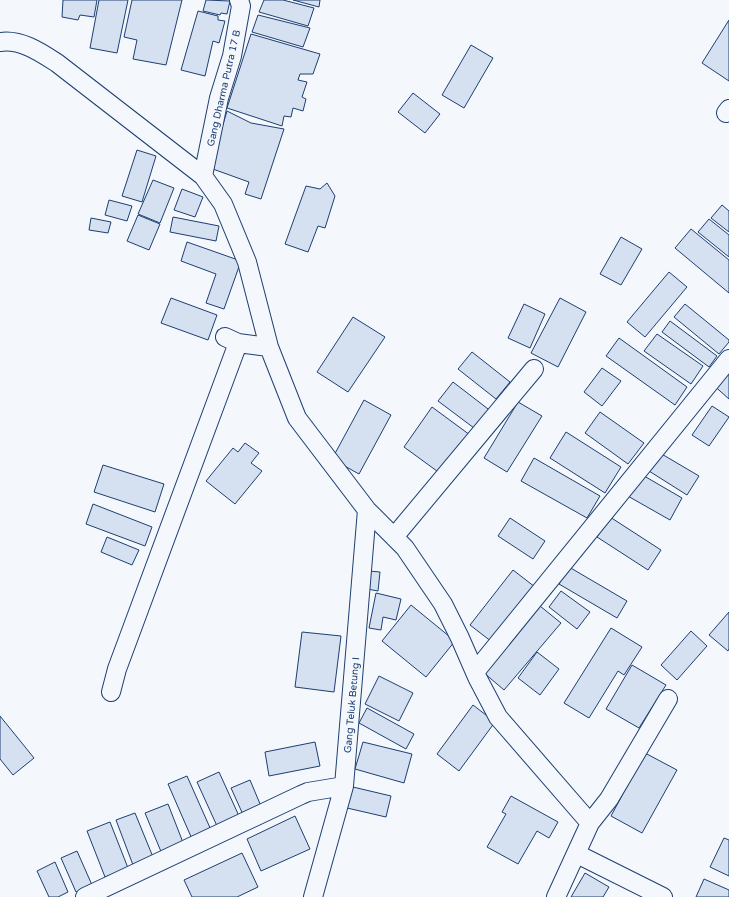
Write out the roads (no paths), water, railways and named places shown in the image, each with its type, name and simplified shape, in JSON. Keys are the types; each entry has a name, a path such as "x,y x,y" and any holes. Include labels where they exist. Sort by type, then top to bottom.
{"street":[{"name":"Gang Dharma Putra 17 B","path":"203,176 219,98 232,56 244,2"},
{"path":"4,41 35,49 57,63 203,176 223,204 247,262 269,347 297,418 367,510 405,548 443,604 498,717 590,823"},
{"path":"111,692 117,669 232,340 269,347"},
{"path":"475,672 729,359"},
{"path":"394,537 534,369"},
{"name":"Gang Teluk Betung I","path":"314,897 344,786 367,510"},
{"path":"556,897 590,823 609,799 668,699"},
{"path":"85,897 301,794 344,786"},
{"path":"577,854 663,897"}]}
